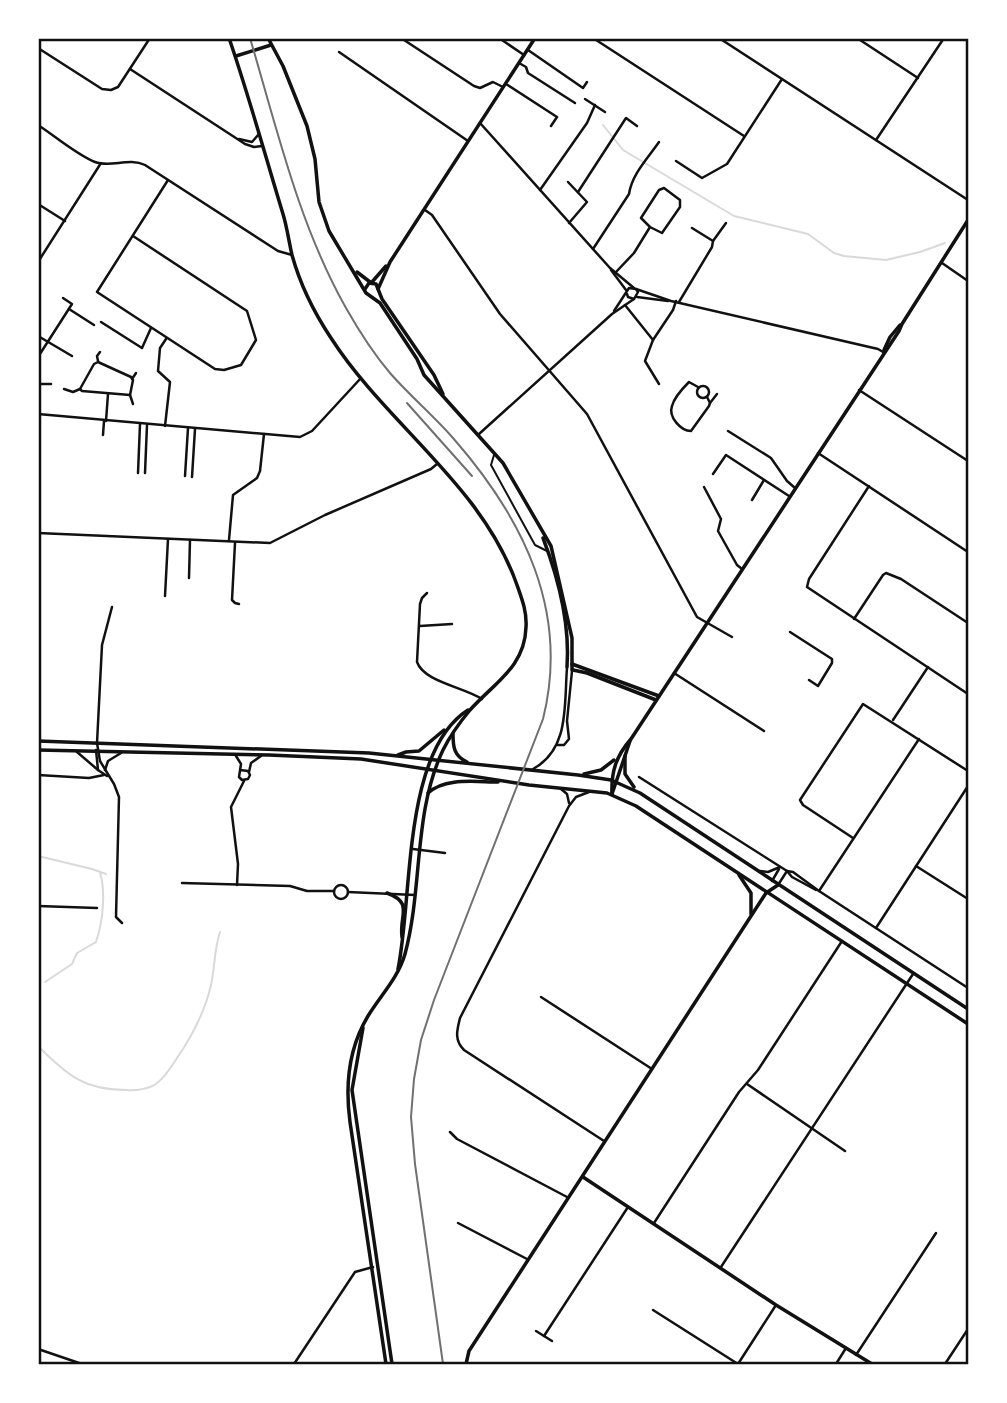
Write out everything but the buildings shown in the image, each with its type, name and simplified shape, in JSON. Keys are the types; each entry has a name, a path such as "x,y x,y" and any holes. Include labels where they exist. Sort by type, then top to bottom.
{"street":[{"path":"38,48 102,89 111,90 118,87 150,38"},
{"path":"229,38 285,222 292,255 320,321 361,379 469,499 503,552 525,608 526,629 520,655 510,671 472,708 419,751 398,755"},
{"path":"268,38 307,126 323,215 329,231 368,295 382,306 419,361 428,381 447,399 509,472 551,552 569,633 572,664 567,721 570,737 567,743 557,745"},
{"path":"401,38 474,86 480,88 493,82 505,86 557,117 551,127"},
{"path":"499,38 524,55"},
{"path":"368,295 374,295 378,289 390,262 535,38"},
{"path":"593,38 744,136"},
{"path":"719,38 968,200"},
{"path":"857,38 918,78"},
{"path":"876,140 944,38"},
{"path":"236,57 271,45"},
{"path":"528,50 583,88 587,82"},
{"path":"339,52 468,141"},
{"path":"519,63 526,67 528,73 575,103"},
{"path":"130,69 250,147 262,146"},
{"path":"676,161 702,178 727,164 782,79"},
{"path":"585,99 605,112"},
{"path":"540,190 587,123 595,105"},
{"path":"578,192 626,118 637,126"},
{"path":"480,123 610,268 628,297 675,301"},
{"path":"38,125 95,162 138,161 278,251 292,255"},
{"path":"235,138 252,142 259,134"},
{"path":"593,249 629,194 630,186 639,170 659,142"},
{"path":"38,262 101,163"},
{"path":"132,236 247,311 256,340 241,365 224,370 215,369 97,292 132,236 168,180"},
{"path":"568,182 587,202 569,223"},
{"path":"664,188 681,200 680,206 662,233 650,228 642,221 642,216 659,190 664,188"},
{"path":"38,204 65,221"},
{"path":"425,209 432,215 500,314 587,414 695,613 701,620 732,637"},
{"path":"578,775 604,769 631,739 968,220"},
{"path":"659,384 645,360 653,340 726,223"},
{"path":"616,272 634,253 650,228"},
{"path":"692,228 713,241"},
{"path":"365,289 390,262"},
{"path":"941,263 968,281"},
{"path":"353,268 376,285 447,399"},
{"path":"610,268 635,288 675,301 883,352"},
{"path":"612,314 627,293 635,288"},
{"path":"635,288 635,298"},
{"path":"38,357 72,304 63,298"},
{"path":"479,435 612,314 635,298"},
{"path":"625,305 653,340"},
{"path":"69,309 93,325"},
{"path":"101,322 142,348 151,328"},
{"path":"38,336 72,356"},
{"path":"165,426 170,382 158,371 160,348 167,338"},
{"path":"98,362 97,356 100,352"},
{"path":"98,362 132,379"},
{"path":"80,389 94,364 98,362"},
{"path":"133,404 130,395 132,379 136,373"},
{"path":"428,381 434,375"},
{"path":"38,414 195,429 306,436 361,379"},
{"path":"710,403 707,397 708,388 689,382 671,406 671,411 679,426 685,432 691,431 717,394"},
{"path":"38,384 51,384"},
{"path":"698,387 697,395 701,398 707,397"},
{"path":"64,389 73,392 80,389 130,395"},
{"path":"859,390 968,461"},
{"path":"103,436 107,394"},
{"path":"138,473 140,424"},
{"path":"145,473 148,425"},
{"path":"185,476 188,428"},
{"path":"192,477 195,429"},
{"path":"728,430 771,458 795,488"},
{"path":"229,541 233,495 257,478 264,434"},
{"path":"818,453 968,552"},
{"path":"713,474 726,455 789,496"},
{"path":"38,533 270,543 437,464"},
{"path":"752,500 764,480"},
{"path":"869,486 809,579 807,587 968,694"},
{"path":"704,487 721,519 718,531 742,569"},
{"path":"165,596 168,539"},
{"path":"190,540 190,578"},
{"path":"235,542 232,600 239,604"},
{"path":"854,619 883,575 891,573 968,623"},
{"path":"427,593 420,604 417,662 421,671 482,699"},
{"path":"98,770 102,645 112,607"},
{"path":"419,626 452,624"},
{"path":"790,632 832,659 818,686 809,680"},
{"path":"531,770 549,759 557,745 561,730 569,633"},
{"path":"567,667 572,664"},
{"path":"572,664 658,698"},
{"path":"567,667 615,681"},
{"path":"893,721 928,667"},
{"path":"674,673 764,731"},
{"path":"853,838 803,805 800,800 863,704 968,771"},
{"path":"386,1364 352,1090 363,1026 397,974 406,952 428,793 435,769 453,732 472,708"},
{"path":"397,974 419,800 426,768 440,738 449,726"},
{"path":"561,730 568,731"},
{"path":"453,732 456,753 473,765"},
{"path":"612,794 631,739"},
{"path":"819,891 919,739"},
{"path":"38,741 398,755 611,780 640,793 968,1009"},
{"path":"38,750 361,759 504,782 612,794 636,806 968,1024"},
{"path":"77,752 106,774"},
{"path":"97,752 119,797 116,917 122,922"},
{"path":"106,774 108,761 121,753"},
{"path":"234,754 239,759 239,778 244,781"},
{"path":"625,754 626,778 640,793"},
{"path":"237,885 238,864 232,807 244,781 249,777 251,763 264,755"},
{"path":"612,794 611,780 618,755"},
{"path":"240,771 245,769 249,772"},
{"path":"38,775 89,778 106,774"},
{"path":"639,776 780,867 793,872 968,988"},
{"path":"428,793 446,784 504,782"},
{"path":"876,928 968,786"},
{"path":"559,788 569,797 569,806"},
{"path":"592,791 576,797 569,806 460,1018 457,1039 464,1050 605,1141"},
{"path":"413,849 445,853"},
{"path":"916,866 968,899"},
{"path":"752,868 768,872 780,867"},
{"path":"466,1364 469,1350 766,893 780,867"},
{"path":"766,893 778,885 787,871"},
{"path":"739,875 748,885 752,896 749,919"},
{"path":"182,883 290,886 307,891 334,891"},
{"path":"334,891 341,885 347,888 348,892"},
{"path":"334,891 341,899 348,892"},
{"path":"348,892 415,895"},
{"path":"387,893 398,897 404,905 401,931 403,943"},
{"path":"38,906 97,908"},
{"path":"654,1223 739,1091 747,1084 842,942"},
{"path":"721,1267 913,973"},
{"path":"541,997 652,1069"},
{"path":"747,1084 845,1151"},
{"path":"450,1132 457,1139 567,1197"},
{"path":"583,1177 776,1305 872,1364"},
{"path":"544,1336 628,1207"},
{"path":"458,1223 527,1259"},
{"path":"856,1354 936,1233"},
{"path":"294,1364 355,1272 374,1266"},
{"path":"374,1266 392,1364"},
{"path":"653,1310 738,1364 776,1305"},
{"path":"945,1364 968,1329"},
{"path":"536,1331 552,1341"},
{"path":"835,1364 846,1348"},
{"path":"38,1349 82,1364"}],"lane":[{"path":"495,453 491,465 536,547 551,552"}],"waterway":[{"path":"603,125 623,150 734,216 808,234 834,253 886,260 945,243"},
{"path":"38,856 106,874"},
{"path":"45,982 72,964 77,953 96,942 103,907 100,872"},
{"path":"38,1046 68,1073 87,1084 130,1090 154,1085 171,1067 200,1018 211,985 220,932"}],"railway":[{"path":"250,38 302,210 329,276 366,342 398,381 453,438 500,500 534,568 545,604 550,641 550,679 543,719 434,1000 421,1040 414,1079 411,1117 415,1164 443,1364"},
{"path":"407,403 472,476"}]}
